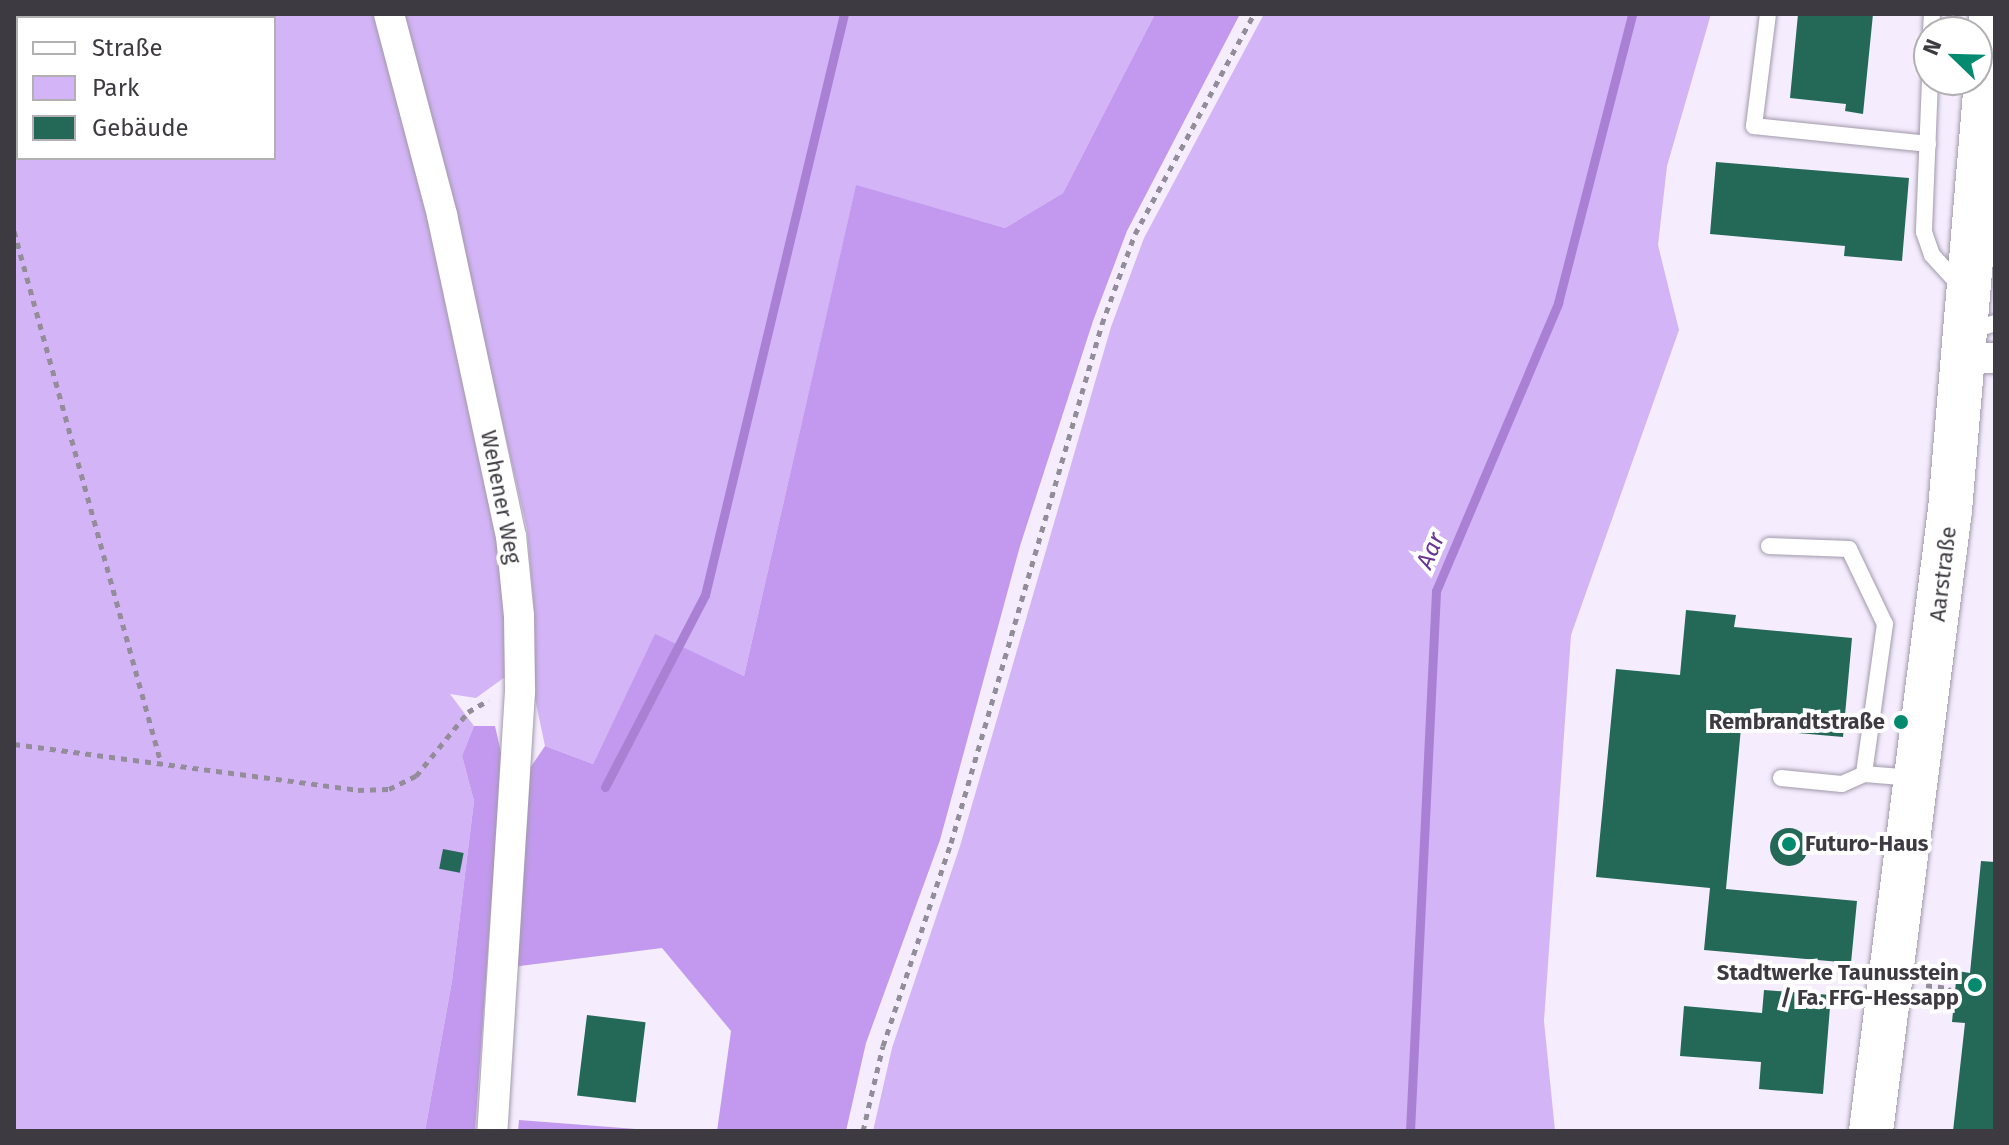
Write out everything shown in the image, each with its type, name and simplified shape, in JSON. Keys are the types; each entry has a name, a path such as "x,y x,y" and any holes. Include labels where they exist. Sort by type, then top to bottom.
{"main road":[{"name":"Aarstraße","path":"1871,1131 1977,333 1992,14"}],"street":[{"name":"Wehener Weg","path":"389,14 442,215 511,536 520,692 492,1131"}],"lane":[{"path":"1768,14 1754,126 1928,144"},
{"path":"1930,96 1927,244 1977,333"},
{"path":"1769,546 1849,549 1885,624 1864,774"},
{"path":"1781,778 1842,784 1864,774 1919,778"}],"path":[{"path":"863,1131 883,1046 951,843 1102,324 1135,234 1254,14"},
{"path":"14,231 161,763"},
{"path":"14,744 358,790 389,789 416,776 468,712 488,700 520,692"},
{"path":"1921,984 1948,988 1954,997"}],"green space":[{"path":"14,14 373,14 429,218 499,537 509,616 505,677 476,698 450,694 474,726 462,756 474,801 452,981 425,1131 14,1131"},
{"path":"401,14 1155,14 1063,193 1005,228 856,186 744,676 655,635 593,764 545,746 534,694 534,610 527,529 453,208"},
{"path":"1264,14 1711,14 1667,166 1658,245 1679,330 1571,635 1544,1021 1555,1131 873,1131 892,1048 960,846 1111,327 1144,238"}],"shaded area":[{"path":"1155,14 1240,14 1127,231 1093,321 1020,546 940,840 866,1043 846,1131 717,1131 731,1031 662,948 512,967 526,774 545,746 593,764 655,634 744,676 856,185 1005,228 1063,193"},
{"path":"474,726 495,726 502,757 475,1131 425,1131 452,981 474,801 462,756"},
{"path":"519,1120 662,1131 518,1131"}],"building":[{"path":"1798,14 1873,14 1863,114 1845,111 1846,104 1790,98"},
{"path":"1716,162 1909,178 1902,261 1844,256 1845,246 1710,234"},
{"path":"1686,610 1736,615 1734,627 1852,638 1843,737 1741,728 1726,889 1857,901 1851,963 1704,950 1710,888 1596,877 1616,669 1680,675"},
{"name":"Futuro-Haus","path":"1789,828 1802,834 1808,847 1802,860 1789,866 1776,860 1770,847 1776,834"},
{"path":"443,849 464,853 460,873 439,869"},
{"name":"Stadtwerke Taunusstein / Fa. FFG-Hessapp","path":"1981,861 1995,862 1995,1131 1953,1131 1965,1023 1952,1022 1957,971 1970,973"},
{"path":"1764,990 1831,995 1823,1094 1759,1089 1761,1062 1680,1056 1684,1006 1762,1013"},
{"path":"587,1015 646,1022 636,1103 577,1095"}],"waterway":[{"path":"605,787 705,595 844,14"},
{"name":"Aar","path":"1410,1131 1436,591 1558,303 1632,14"}],"place":[{"name":"Rembrandtstraße","path":"1901,722"},
{"name":"Futuro-Haus","path":"1789,844"},
{"name":"Stadtwerke Taunusstein / Fa. FFG-Hessapp","path":"1975,985"}]}
